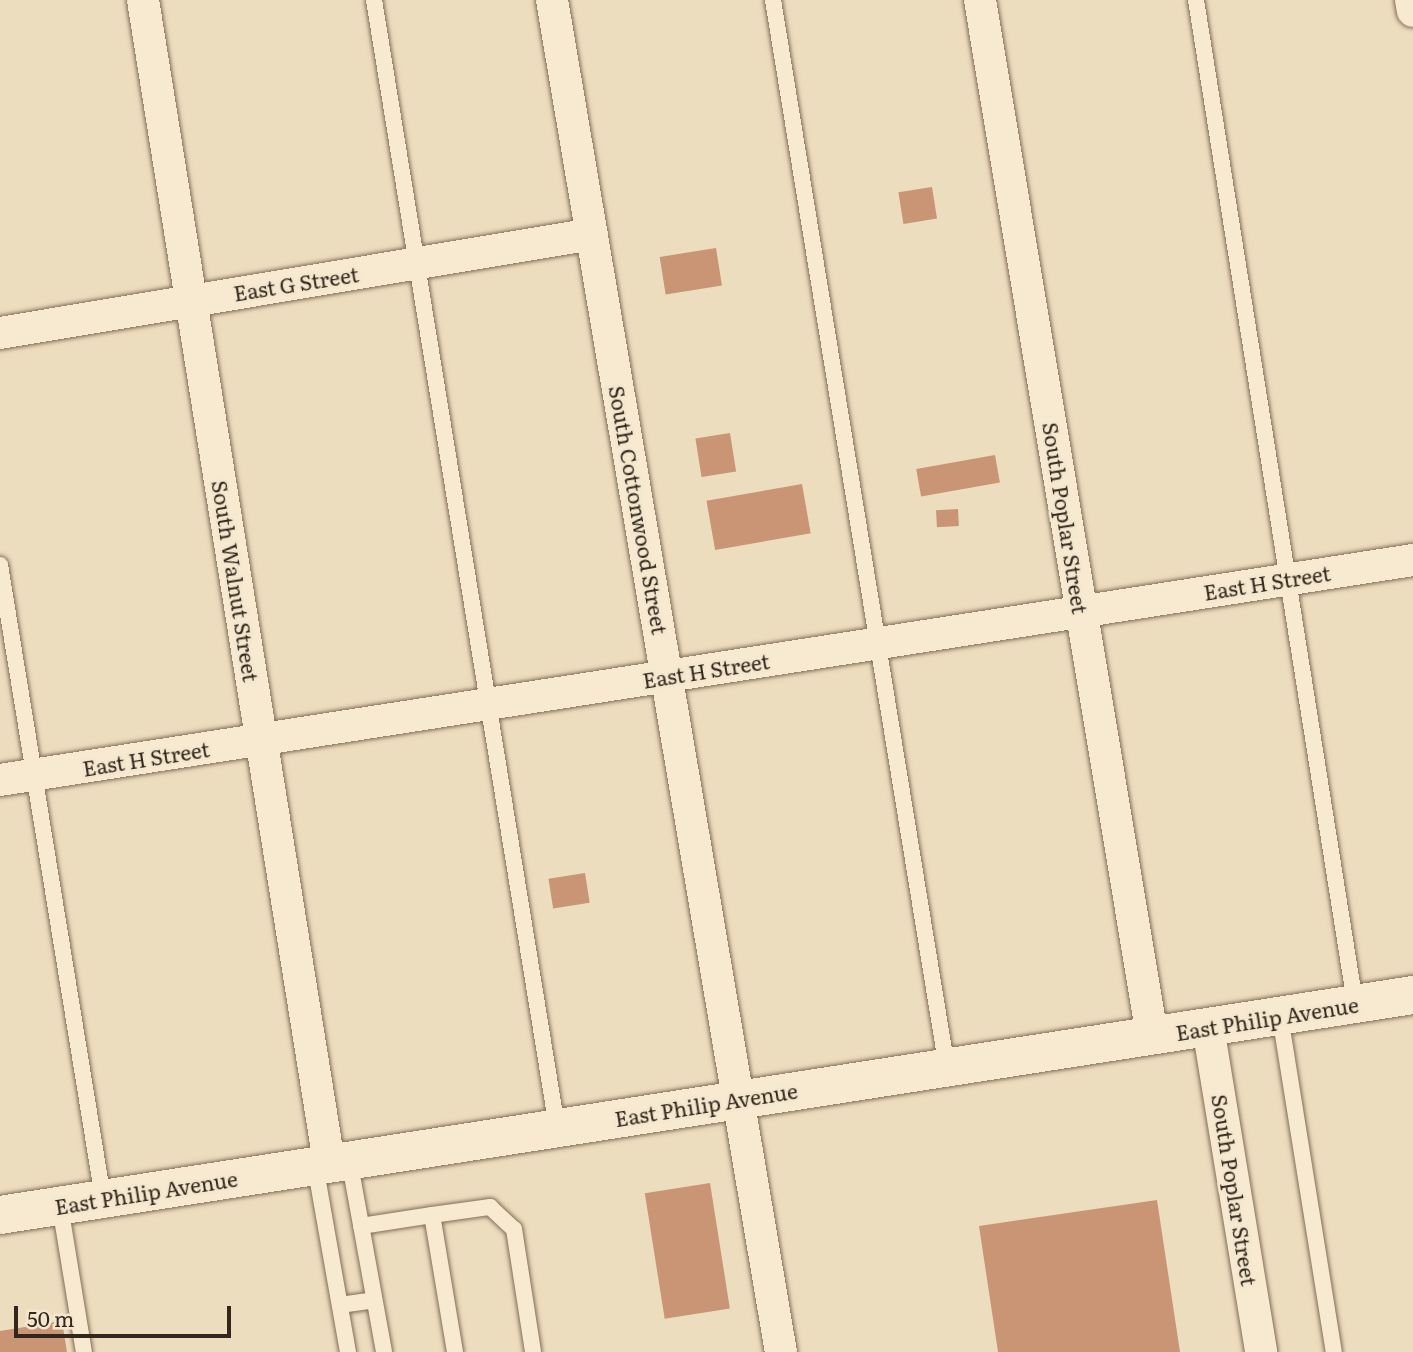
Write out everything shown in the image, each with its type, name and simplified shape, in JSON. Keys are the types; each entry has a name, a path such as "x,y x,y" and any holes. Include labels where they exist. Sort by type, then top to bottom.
{"main road":[{"name":"East Philip Avenue","path":"0,1215 1413,995"}],"street":[{"name":"South Walnut Street","path":"143,0 331,1162"},
{"name":"South Cottonwood Street","path":"552,0 741,1099 781,1352"},
{"name":"South Poplar Street","path":"981,0 1152,1036"},
{"path":"1411,0 1413,11"},
{"name":"East G Street","path":"0,333 592,234"},
{"name":"East H Street","path":"0,780 1413,559"},
{"name":"South Poplar Street","path":"1208,1027 1261,1352"}],"lane":[{"path":"374,0 557,1127"},
{"path":"772,0 947,1068"},
{"path":"1196,0 1355,1004"},
{"path":"0,565 103,1198"},
{"path":"1280,1016 1334,1352"},
{"path":"331,1162 361,1226 384,1352"},
{"path":"331,1162 340,1305 348,1352"},
{"path":"60,1206 83,1352"},
{"path":"361,1226 490,1208 514,1229 533,1352"},
{"path":"432,1215 455,1352"},
{"path":"340,1305 374,1300"}],"building":[{"path":"932,187 937,219 903,224 898,192"},
{"path":"716,248 722,286 666,294 660,257"},
{"path":"730,433 736,472 702,477 695,438"},
{"path":"995,455 1000,483 921,496 916,469"},
{"path":"802,484 811,533 715,550 706,501"},
{"path":"958,509 959,526 937,527 936,510"},
{"path":"585,873 590,903 553,908 548,879"},
{"path":"710,1183 730,1308 665,1319 645,1193"},
{"path":"1157,1200 1180,1352 998,1352 979,1226"},
{"path":"62,1321 67,1352 0,1352 0,1331"}]}
